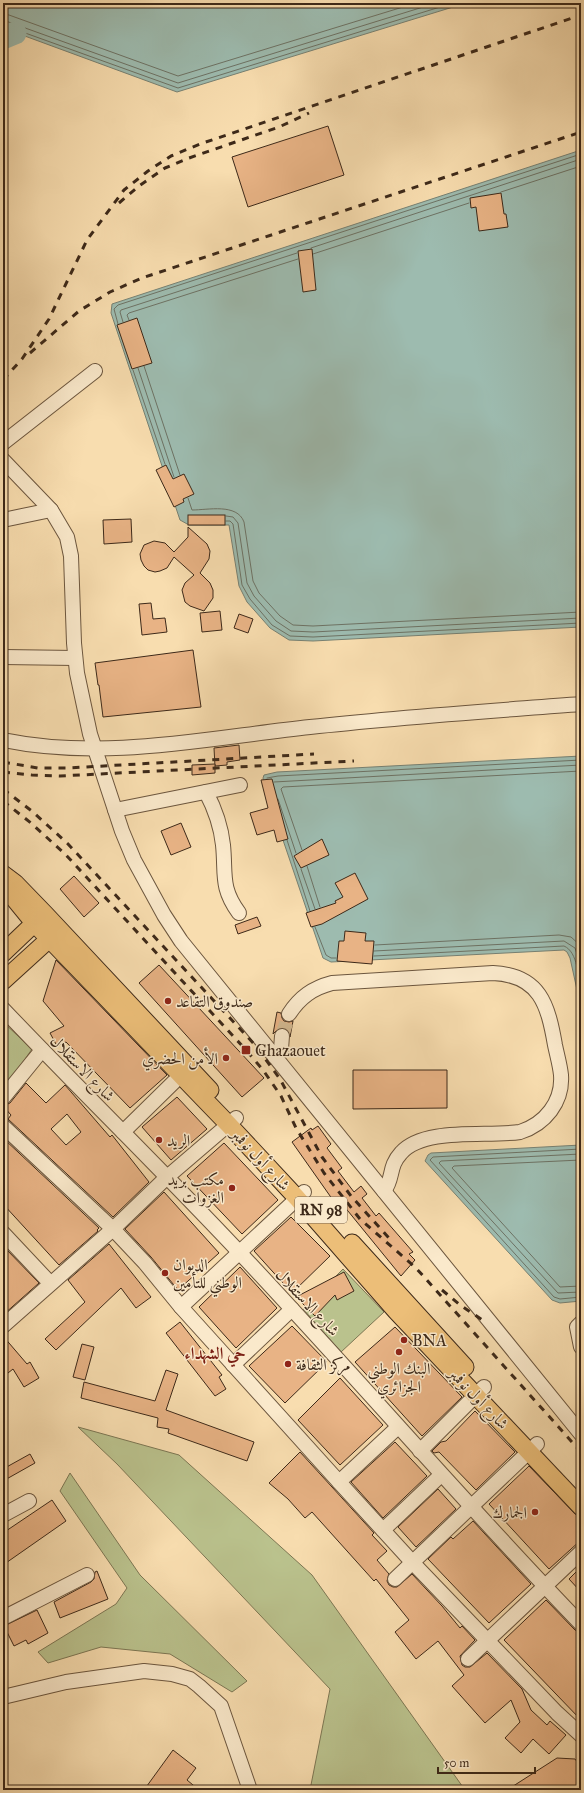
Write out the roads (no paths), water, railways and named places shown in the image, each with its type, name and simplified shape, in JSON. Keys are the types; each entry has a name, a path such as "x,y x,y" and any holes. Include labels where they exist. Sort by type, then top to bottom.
{"main road":[{"name":"RN 98","path":"3,874 16,884 39,918"},
{"name":"RN 98","path":"3,885 54,934"},
{"path":"3,953 39,918"},
{"path":"3,981 54,934"},
{"name":"شارع أول نوفمبر","path":"54,934 180,1076 233,1121"},
{"name":"شارع أول نوفمبر","path":"54,934 233,1121 480,1391 533,1447 581,1492"},
{"name":"شارع أول نوفمبر","path":"533,1447 581,1507"}],"street":[{"path":"3,442 95,371"},
{"path":"3,460 51,510 63,528 69,546 76,658 82,704 95,750 134,860 164,915 181,941 581,1434"},
{"path":"3,520 51,510"},
{"path":"3,657 76,658"},
{"path":"3,740 43,747 95,750 149,747 333,725 581,704"},
{"path":"115,810 240,785"},
{"path":"206,792 221,832 224,882 232,904 239,913"},
{"path":"289,1014 301,998 310,992 332,983 493,973 502,973 520,979 535,989 545,1003 550,1019 561,1075 559,1094 556,1103 548,1115 537,1124 520,1132 435,1136 416,1141 408,1146 396,1159 391,1167 389,1185 384,1191"},
{"name":"شارع الاستقلال","path":"3,1009 239,1252 471,1508 581,1624"},
{"path":"275,1057 281,1049 282,1036"},
{"path":"3,1098 42,1050"},
{"path":"123,1132 180,1076"},
{"path":"3,1326 113,1228 166,1178 233,1121"},
{"path":"3,1126 113,1228 233,1365 413,1563 557,1713 581,1735"},
{"path":"182,1307 301,1195"},
{"path":"5,1240 50,1283"},
{"path":"233,1365 292,1309"},
{"path":"581,1323 577,1327 581,1347"},
{"path":"420,1451 480,1391"},
{"path":"339,1482 398,1427"},
{"path":"396,1579 533,1447"},
{"path":"383,1530 441,1475"},
{"path":"3,1515 29,1501"},
{"path":"468,1659 581,1552"},
{"path":"3,1618 18,1609 87,1576"},
{"path":"3,1697 66,1682 144,1671 172,1674 190,1679 200,1686 221,1706 250,1790"}],"water":[{"path":"3,3 466,3 177,92 3,28"},
{"path":"581,150 581,627 313,641 289,640 270,628 247,602 239,586 229,525 189,525 180,520 111,313 112,304"},
{"path":"581,756 581,1008 570,958 564,950 331,962 323,958 264,784 264,775 277,772"},
{"path":"581,1145 581,1301 560,1303 552,1300 425,1161 431,1153"}],"waterway":[{"path":"3,38 15,33"}],"tunnel":[{"path":"282,1036 289,1014"}],"railway":[{"path":"3,380 22,359 49,319 87,240 124,190 148,171 171,156 200,144 581,15"},
{"path":"119,203 139,186 165,168 189,158 279,127 309,113"},
{"path":"30,353 79,311 110,292 142,278 581,132"},
{"path":"3,762 38,768 68,768 314,754"},
{"path":"3,772 60,776 354,761"},
{"path":"3,789 33,812 68,844 255,1045 280,1079 322,1157 351,1196 389,1238"},
{"path":"3,801 31,823 66,855 246,1050 263,1070 281,1096 296,1128 324,1173 360,1219 416,1268 581,1452"},
{"path":"442,1290 460,1305 487,1323"}],"place":[{"name":"صندوق التقاعد","path":"168,1001"},
{"name":"Ghazaouet","path":"246,1050"},
{"name":"الأمن الحضري","path":"226,1058"},
{"name":"الريد","path":"159,1140"},
{"name":"مكتب بريد الغزوات","path":"232,1188"},
{"name":"الديوان الوطني للتأمين","path":"165,1273"},
{"name":"BNA","path":"404,1340"},
{"name":"البنك الوطني الجزائري","path":"399,1352"},
{"name":"مركز الثقافة","path":"288,1364"},
{"name":"الجمارك","path":"535,1512"}],"district":[{"name":"حي الشهداء","path":"215,1353"}]}
